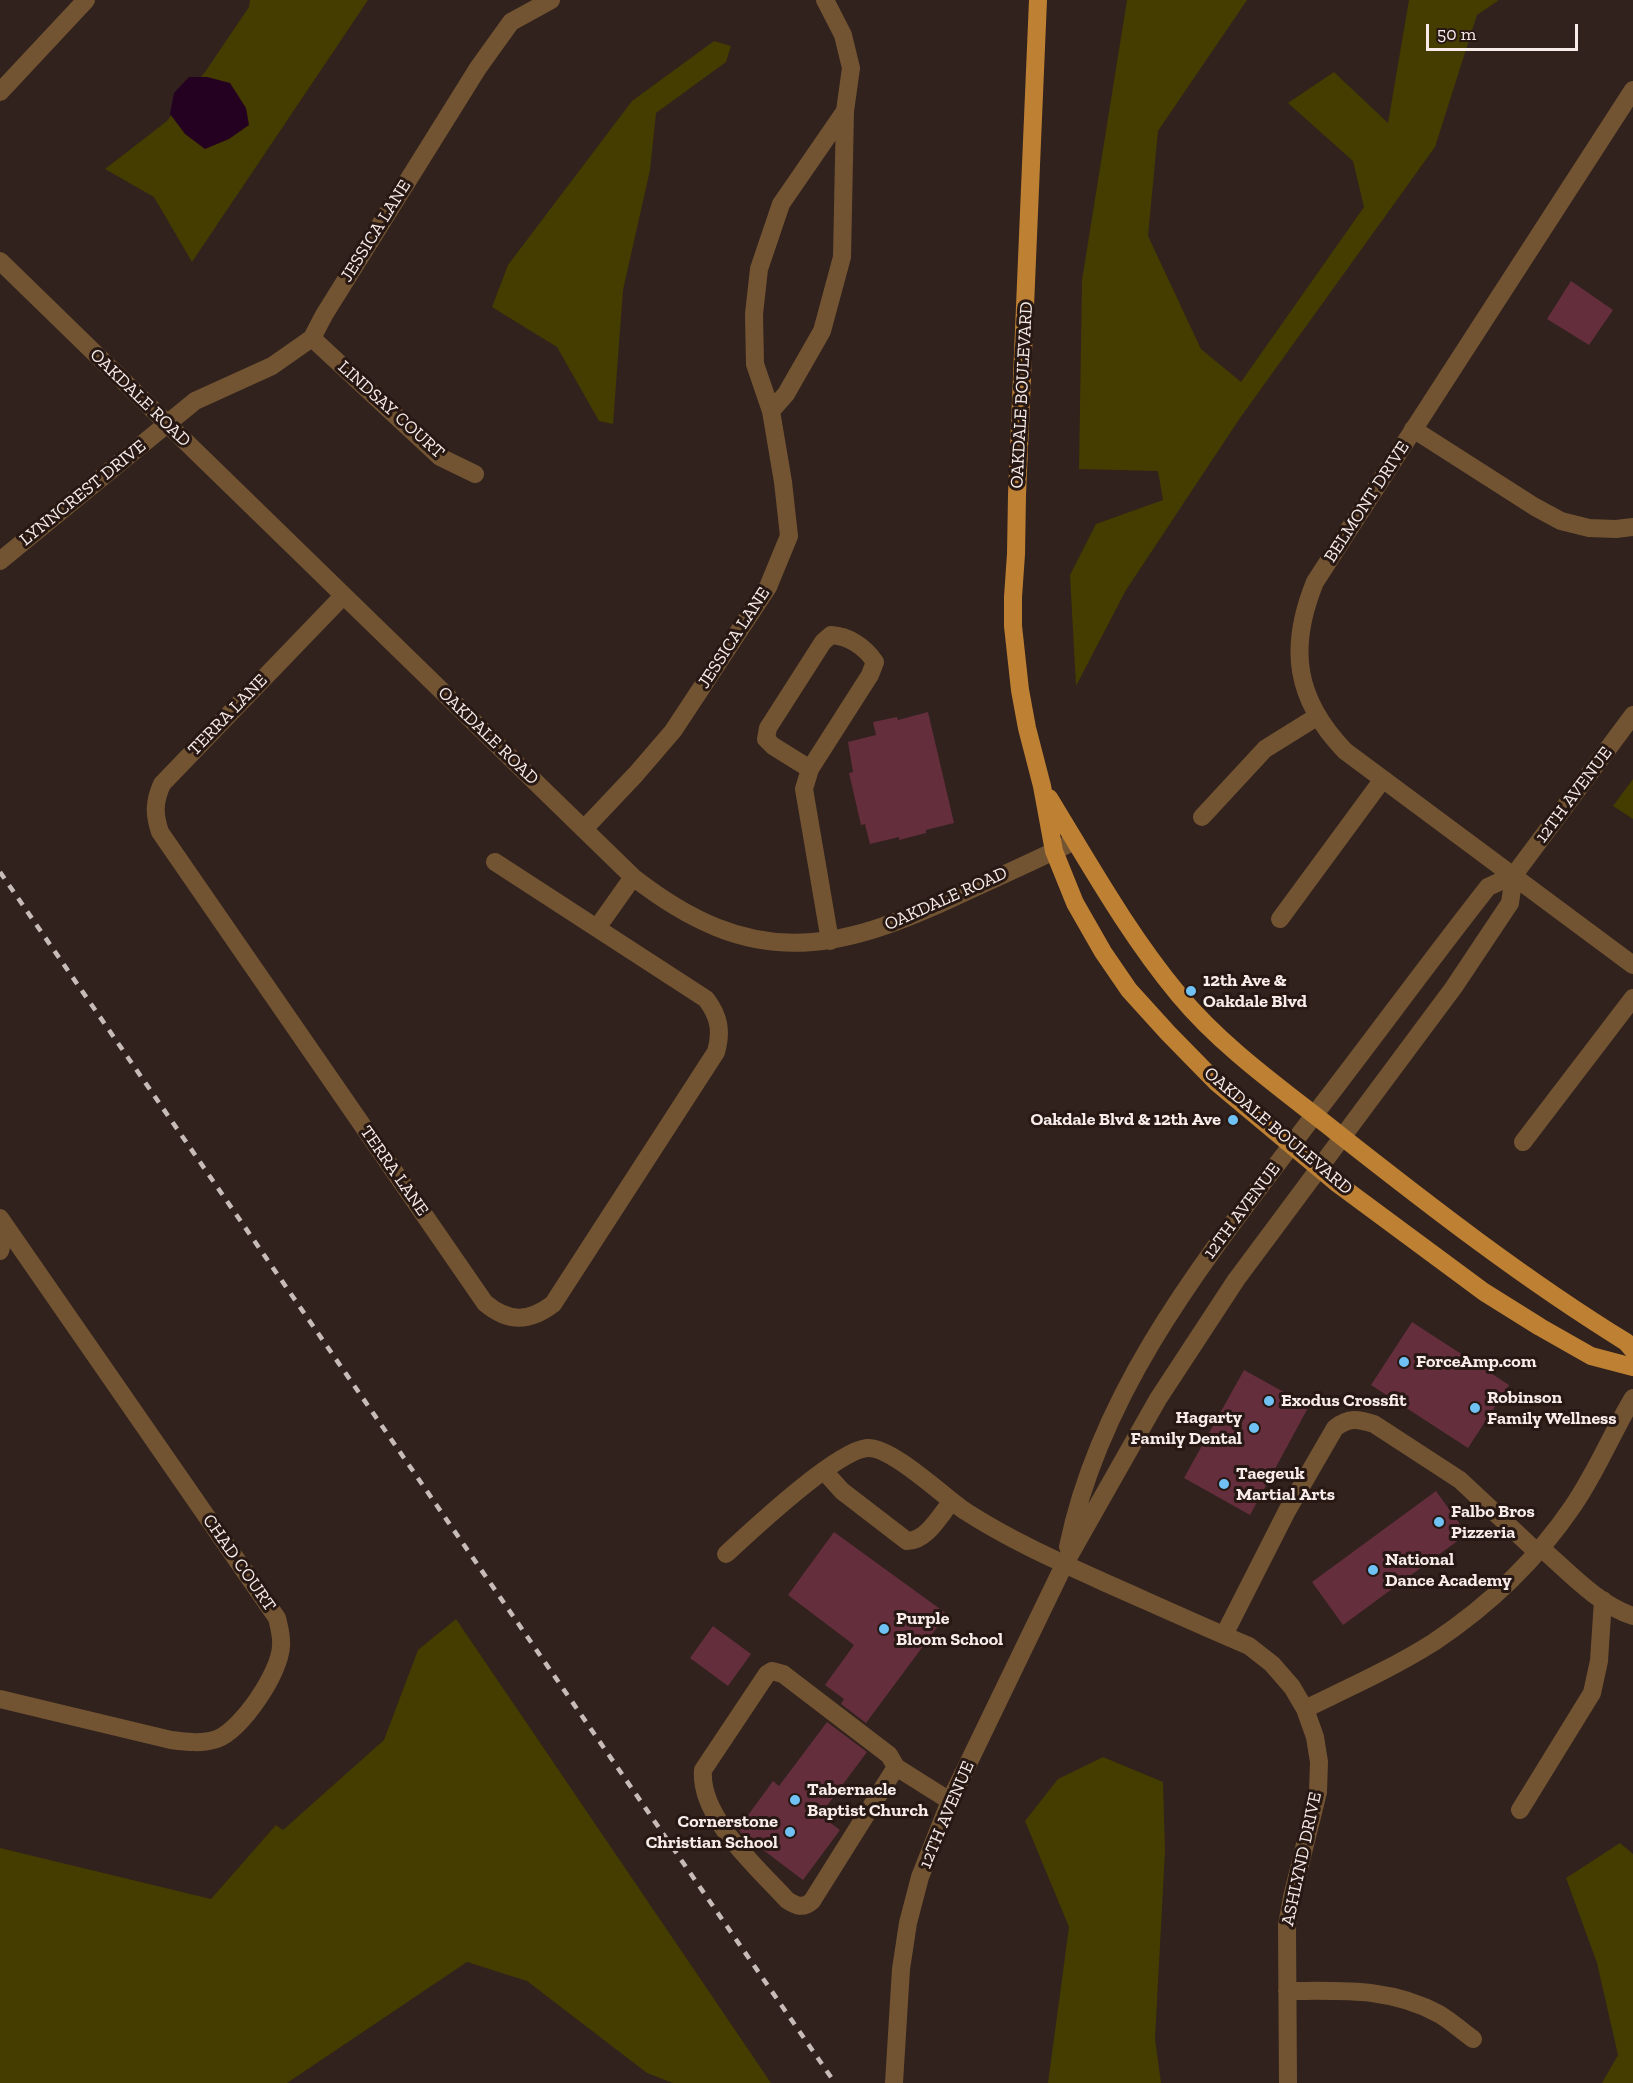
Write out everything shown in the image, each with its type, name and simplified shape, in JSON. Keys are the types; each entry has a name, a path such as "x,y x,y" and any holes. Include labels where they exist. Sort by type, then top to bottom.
{"main road":[{"name":"OAKDALE BOULEVARD","path":"1038,0 1016,554 1012,597 1013,626 1020,690 1054,851 1076,903 1103,952 1129,990 1216,1082 1291,1146 1484,1292 1591,1356 1633,1367"},
{"name":"OAKDALE BOULEVARD","path":"1042,786 1122,917 1179,995 1223,1040 1382,1170 1535,1283 1626,1342 1633,1350"}],"street":[{"path":"0,92 86,0"},
{"name":"JESSICA LANE","path":"167,424 195,401 272,366 312,338 324,315 478,68 512,22 550,0"},
{"name":"JESSICA LANE","path":"771,411 786,394 822,331 842,257 845,111 851,68 843,35 825,0"},
{"name":"BELMONT DRIVE","path":"1633,90 1315,582 1305,607 1299,633 1299,657 1304,684 1328,733 1345,751 1633,964"},
{"name":"JESSICA LANE","path":"584,829 673,731 768,587 789,536 771,411 755,364 754,314 759,269 781,204 845,111"},
{"name":"OAKDALE ROAD","path":"0,261 633,877 659,897 692,917 727,932 757,940 788,943 830,941 879,929 917,915 1075,841"},
{"name":"LINDSAY COURT","path":"312,338 440,458 475,474"},
{"name":"LYNNCREST DRIVE","path":"0,561 167,424"},
{"path":"1413,429 1535,507 1561,521 1589,528 1633,527"},
{"name":"TERRA LANE","path":"343,597 162,784 156,799 154,816 160,832 485,1303 496,1312 512,1318 527,1318 542,1312 553,1304 716,1052 720,1038 719,1022 714,1009 706,999 495,862"},
{"path":"810,769 773,746 766,739 768,728 823,642 831,635 843,636 869,652 875,662 870,675 810,769 804,789 830,941"},
{"path":"1202,817 1265,749 1318,716"},
{"name":"12TH AVENUE","path":"1064,1565 1075,1512 1098,1451 1123,1396 1172,1309 1206,1259 1439,948 1488,887 1514,875 1633,716"},
{"path":"1280,919 1383,779"},
{"name":"12TH AVENUE","path":"894,2083 901,1969 908,1923 920,1877 950,1801 1064,1565 1153,1408 1194,1343 1236,1280 1454,987 1510,903 1514,875"},
{"path":"597,928 633,877"},
{"path":"1523,1142 1633,998"},
{"name":"CHAD COURT","path":"0,1251 3,1222"},
{"name":"CHAD COURT","path":"0,1699 171,1740 188,1743 202,1742 227,1734 244,1719 274,1671 281,1647 281,1632 277,1618 3,1222"},
{"path":"1305,1709 1388,1669 1434,1642 1486,1602 1539,1550 1573,1506 1602,1460 1633,1398"},
{"path":"1224,1635 1287,1511 1335,1428 1344,1421 1358,1419 1374,1424 1460,1480 1539,1550 1589,1590 1620,1612 1633,1616"},
{"name":"ASHLYND DRIVE","path":"726,1554 824,1471 852,1452 867,1448 879,1449 893,1456 964,1510 1024,1546 1249,1646 1272,1664 1292,1687 1305,1709 1315,1737 1319,1762 1318,1792 1287,1925 1288,2083"},
{"path":"824,1471 842,1491 907,1541 914,1541 924,1535 952,1501"},
{"path":"1520,1810 1592,1693 1599,1660 1603,1600"},
{"path":"896,1767 807,1906 787,1900 719,1824 702,1781 704,1770 767,1674 772,1671 783,1674 889,1755 896,1767 950,1801"},
{"path":"1287,1991 1363,1991 1392,1995 1414,2002 1440,2015 1473,2039"}],"shaded area":[{"path":"250,0 368,0 192,262 154,197 105,169 167,121 205,72 249,7"},
{"path":"1127,0 1247,0 1158,131 1148,236 1201,349 1241,382 1364,207 1353,161 1288,103 1334,72 1388,123 1409,0 1499,0 1477,15 1435,147 1240,418 1126,590 1076,686 1070,575 1096,524 1163,500 1158,471 1079,469 1082,280"},
{"path":"714,41 731,46 726,62 656,113 650,170 623,290 613,424 599,421 557,347 492,307 508,265 632,101"},
{"path":"189,77 207,77 230,83 246,108 249,125 229,139 205,149 185,134 170,114 174,93"},
{"path":"1633,779 1633,819 1613,806"},
{"path":"456,1619 771,2083 673,2083 647,2073 527,1981 467,1962 287,2083 0,2083 0,1848 211,1899 276,1825 283,1830 384,1740 418,1650"},
{"path":"1103,1757 1163,1782 1165,1851 1155,2039 1161,2083 1048,2083 1069,1927 1025,1821 1058,1779"},
{"path":"1620,1843 1633,1854 1633,2083 1602,2083 1618,2055 1597,1963 1566,1878"}],"building":[{"path":"1571,281 1613,310 1589,345 1547,319"},
{"path":"928,712 954,823 899,840 899,837 870,844 865,824 861,825 849,773 853,772 848,742 876,735 873,722 897,717 898,720"},
{"path":"1412,1322 1509,1385 1468,1448 1371,1385"},
{"path":"1244,1370 1309,1406 1250,1515 1184,1478"},
{"path":"1436,1491 1467,1534 1343,1625 1312,1582"},
{"name":"Purple Bloom School","path":"834,1532 947,1614 866,1723 841,1704 844,1699 825,1685 854,1645 788,1595"},
{"path":"713,1626 751,1654 728,1686 690,1658"},
{"name":"Tabernacle Baptist Church","path":"827,1722 867,1752 820,1815 840,1830 803,1880 738,1829 773,1781 779,1786"}],"railway":[{"path":"0,872 835,2083"}],"place":[{"name":"12th Ave & Oakdale Blvd","path":"1191,991"},
{"name":"Oakdale Blvd & 12th Ave","path":"1233,1120"},
{"name":"ForceAmp.com","path":"1404,1362"},
{"name":"Exodus Crossfit","path":"1269,1401"},
{"name":"Robinson Family Wellness","path":"1475,1408"},
{"name":"Hagarty Family Dental","path":"1254,1428"},
{"name":"Taegeuk Martial Arts","path":"1224,1484"},
{"name":"Falbo Bros Pizzeria","path":"1439,1522"},
{"name":"National Dance Academy","path":"1373,1570"},
{"name":"Purple Bloom School","path":"884,1629"},
{"name":"Tabernacle Baptist Church","path":"795,1800"},
{"name":"Cornerstone Christian School","path":"790,1832"}]}
